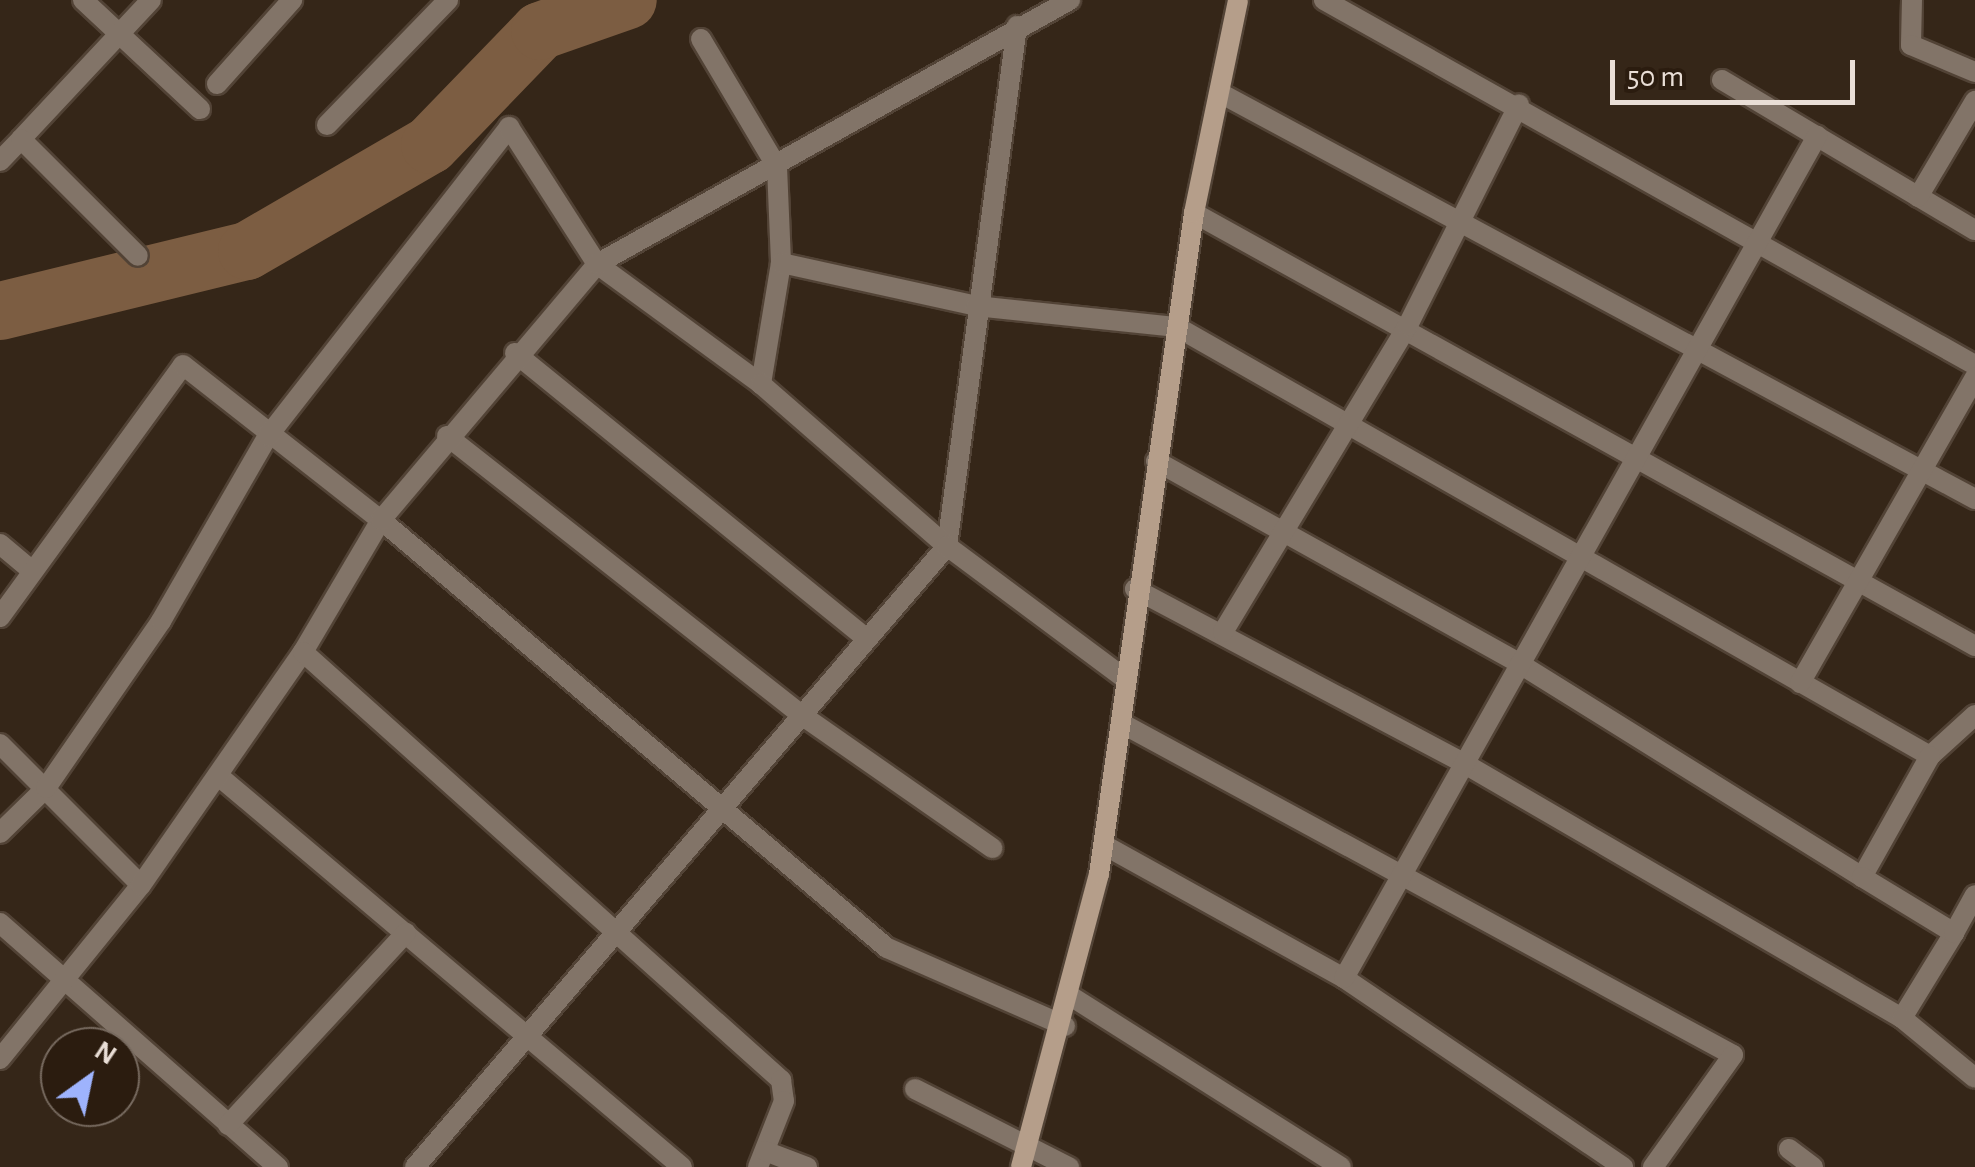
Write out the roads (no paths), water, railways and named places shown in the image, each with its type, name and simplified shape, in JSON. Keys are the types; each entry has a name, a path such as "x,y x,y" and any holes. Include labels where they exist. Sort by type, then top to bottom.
{"street":[{"path":"83,0 200,109"},
{"path":"0,161 151,0"},
{"path":"217,84 292,0"},
{"path":"0,1059 141,885 221,778 303,652 381,520 515,353 597,264 777,166 1016,26 1070,0"},
{"path":"1021,1167 1065,1026 1104,845 1134,589 1194,214 1238,0"},
{"path":"1324,0 1519,104 1975,366"},
{"path":"1912,0 1912,45 1975,72"},
{"path":"327,126 438,3"},
{"path":"415,1167 803,716 864,637 948,546 976,306 1016,26"},
{"path":"700,39 777,166 782,263 761,384"},
{"path":"1722,80 1975,230"},
{"path":"1220,93 1975,500"},
{"path":"1918,196 1975,101"},
{"path":"1223,632 1408,325 1456,220 1519,104"},
{"path":"0,832 46,788 161,620 268,436 509,127 597,264 761,384 948,546 1124,678"},
{"path":"1344,978 1408,874 1464,764 1693,347 1817,136"},
{"path":"21,139 138,256"},
{"path":"1194,214 1408,325 1866,580 1975,646"},
{"path":"782,263 976,306 1177,328 1930,756"},
{"path":"515,353 864,637"},
{"path":"0,617 174,368 206,375 268,436 381,520 718,811 887,948 1065,1026"},
{"path":"1800,683 1866,580 1975,378"},
{"path":"447,436 803,716 992,848"},
{"path":"1156,460 1520,664 1954,933"},
{"path":"0,544 31,570"},
{"path":"1134,589 1223,632 1464,764 1902,1018 1975,1078"},
{"path":"303,652 781,1080 784,1101 762,1159 807,1167"},
{"path":"1862,877 1930,756 1975,715"},
{"path":"1121,722 1408,874 1733,1054 1653,1167"},
{"path":"0,744 141,885"},
{"path":"221,778 406,932 526,1040 682,1167"},
{"path":"1104,845 1344,978 1623,1167"},
{"path":"1902,1018 1975,895"},
{"path":"0,923 278,1167"},
{"path":"228,1125 406,932"},
{"path":"1072,997 1341,1167"},
{"path":"915,1089 1027,1141 1069,1167"},
{"path":"1789,1149 1813,1167"}],"waterway":[{"path":"0,311 247,251 430,145 540,31 628,0"}]}
